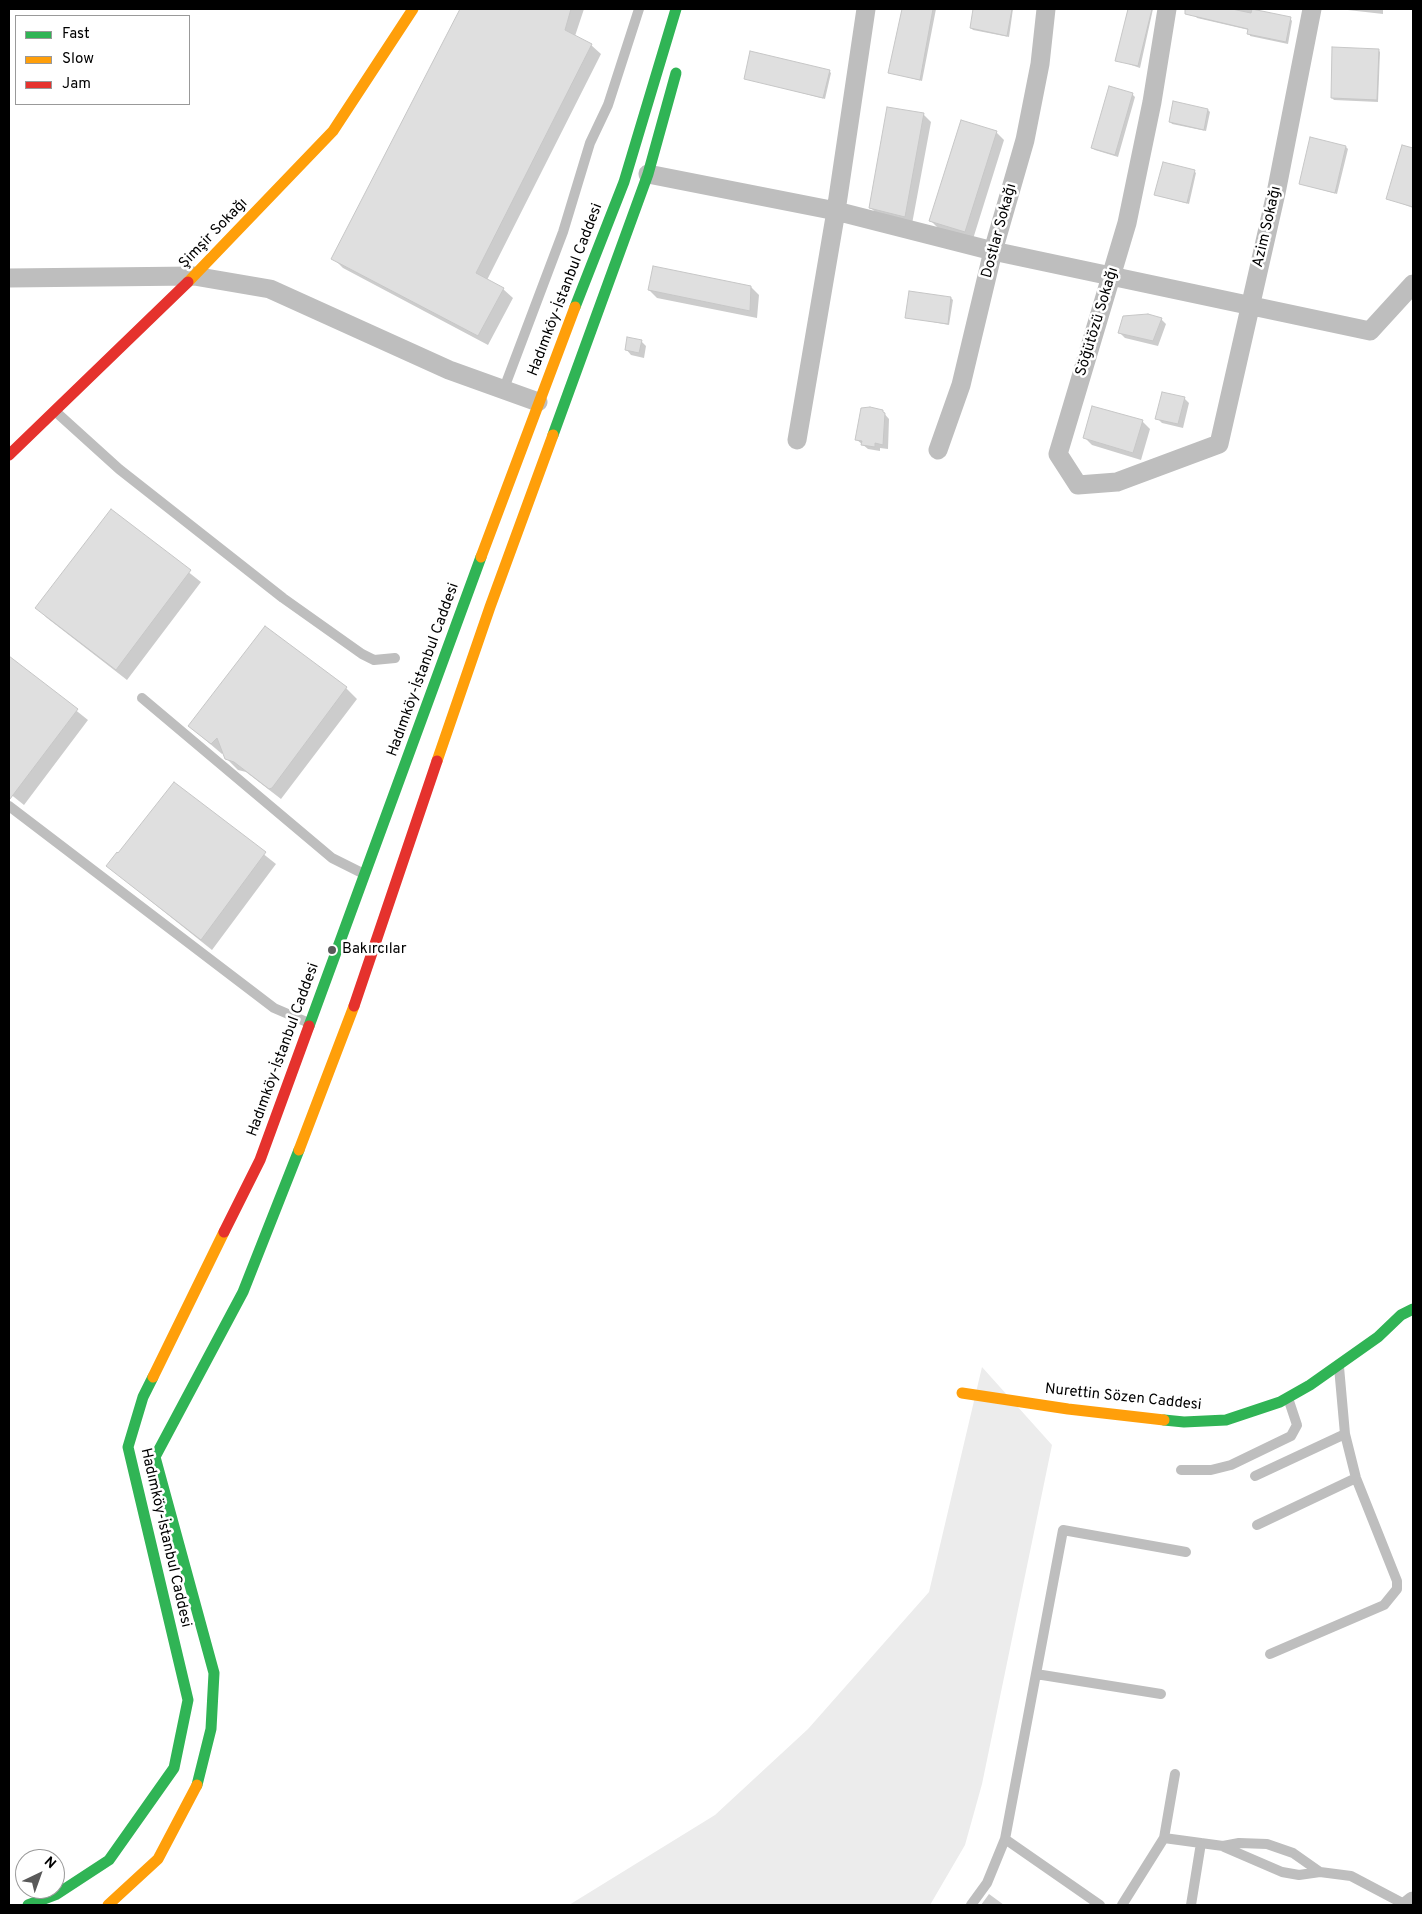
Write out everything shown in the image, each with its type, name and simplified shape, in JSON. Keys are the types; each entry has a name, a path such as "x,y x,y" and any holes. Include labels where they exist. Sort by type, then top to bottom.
{"main road":[{"name":"Şimşir Sokağı","path":"9,455 194,276 333,131 413,9"},
{"name":"Hadımköy-İstanbul Caddesi","path":"28,1905 57,1894 108,1860 174,1768 188,1700 128,1447 143,1397 260,1160 538,402 624,182 676,9"},
{"name":"Hadımköy-İstanbul Caddesi","path":"108,1905 158,1859 195,1791 211,1729 214,1673 155,1457 243,1292 339,1050 490,607 648,174 679,64"},
{"name":"Nurettin Sözen Caddesi","path":"962,1393 1068,1409 1184,1422 1226,1420 1288,1397 1339,1366 1409,1316 1409,1298"}],"street":[{"path":"797,440 836,211 866,9"},
{"name":"Dostlar Sokağı","path":"938,450 960,385 993,251 1025,140 1040,64 1046,9"},
{"name":"Söğütözü Sokağı","path":"1167,9 1152,102 1127,223 1058,454 1078,485 1117,482 1218,444"},
{"name":"Azim Sokağı","path":"1218,444 1288,138 1312,9"},
{"path":"648,174 836,211 993,251 1370,331 1413,284"},
{"path":"9,278 194,276 270,289 449,370 538,402"},
{"path":"1407,1905 1413,1901"}],"lane":[{"path":"503,391 563,232 590,143 608,106 639,9"},
{"path":"55,412 119,469 283,598 368,657 374,660 395,658"},
{"path":"142,698 332,858 365,875"},
{"path":"9,806 274,1008 310,1023"},
{"path":"1270,1654 1384,1605 1397,1589 1391,1564 1356,1478 1345,1434 1339,1366"},
{"path":"1180,1470 1211,1470 1230,1465 1290,1436 1297,1425 1288,1397"},
{"path":"1255,1476 1345,1434"},
{"path":"1257,1525 1356,1478"},
{"path":"971,1905 987,1883 1005,1839 1063,1530 1186,1552"},
{"path":"1036,1674 1161,1694"},
{"path":"1122,1905 1164,1838 1175,1774"},
{"path":"1164,1838 1223,1846 1282,1872 1299,1876 1320,1872 1351,1876 1407,1905"},
{"path":"1005,1839 1100,1905"},
{"path":"1191,1905 1202,1843"},
{"path":"1223,1846 1239,1843 1267,1844 1293,1853 1320,1872"}],"shaded area":[{"path":"982,1367 1052,1445 982,1784 965,1845 930,1905 569,1905 715,1815 808,1729 929,1592"}],"building":[{"path":"460,9 571,9 565,30 592,44 476,273 504,288 478,336 331,259"},
{"path":"902,9 933,9 920,80 888,73"},
{"path":"973,9 1012,9 1007,36 970,28"},
{"path":"1128,9 1152,9 1138,66 1115,61"},
{"path":"1185,9 1232,9 1251,13 1252,9 1291,17 1286,42 1247,34 1248,29 1185,14"},
{"path":"1332,47 1379,49 1377,100 1331,98"},
{"path":"750,51 830,70 823,98 744,79"},
{"path":"1109,86 1133,93 1115,155 1091,148"},
{"path":"1173,101 1208,109 1204,130 1169,122"},
{"path":"887,107 924,113 905,217 869,208"},
{"path":"961,120 997,131 965,232 929,221"},
{"path":"1310,137 1346,146 1335,193 1299,184"},
{"path":"1402,145 1413,148 1413,207 1386,199"},
{"path":"1163,162 1195,170 1187,203 1154,195"},
{"path":"653,266 751,286 750,311 648,290"},
{"path":"909,291 951,297 948,324 905,318"},
{"path":"1148,314 1162,318 1153,341 1118,333 1123,316"},
{"path":"627,337 642,340 639,353 625,350"},
{"path":"1162,392 1185,397 1178,424 1155,419"},
{"path":"1092,406 1143,420 1133,453 1083,438"},
{"path":"870,407 883,410 885,413 883,445 875,443 875,447 861,445 862,441 855,440 861,408"},
{"path":"111,509 191,570 116,670 35,608"},
{"path":"265,626 347,687 272,788 269,789 234,762 225,759 217,738 211,744 188,726"},
{"path":"9,656 78,709 10,799 9,799"},
{"path":"174,782 266,852 201,940 106,866"}],"traffic: fast":[{"path":"575,307 624,182 676,9"},
{"path":"553,435 648,174 676,73"},
{"path":"309,1026 481,557"},
{"path":"197,1785 211,1729 214,1673 155,1457 243,1292 299,1150"},
{"path":"1164,1420 1184,1422 1226,1420 1280,1402 1310,1385 1378,1337 1401,1315 1413,1309"},
{"path":"28,1905 57,1894 109,1860 174,1768 188,1700 128,1447 143,1397 153,1377"}],"traffic: slow":[{"path":"188,282 333,131 413,9"},
{"path":"481,557 575,307"},
{"path":"437,761 490,607 553,435"},
{"path":"299,1150 354,1006"},
{"path":"153,1377 224,1232"},
{"path":"962,1393 1068,1409 1164,1420"},
{"path":"108,1905 158,1859 197,1785"}],"traffic: jam":[{"path":"9,455 188,282"},
{"path":"354,1006 437,761"},
{"path":"224,1232 260,1160 309,1026"}],"place":[{"name":"Bakırcılar","path":"332,950"}]}
